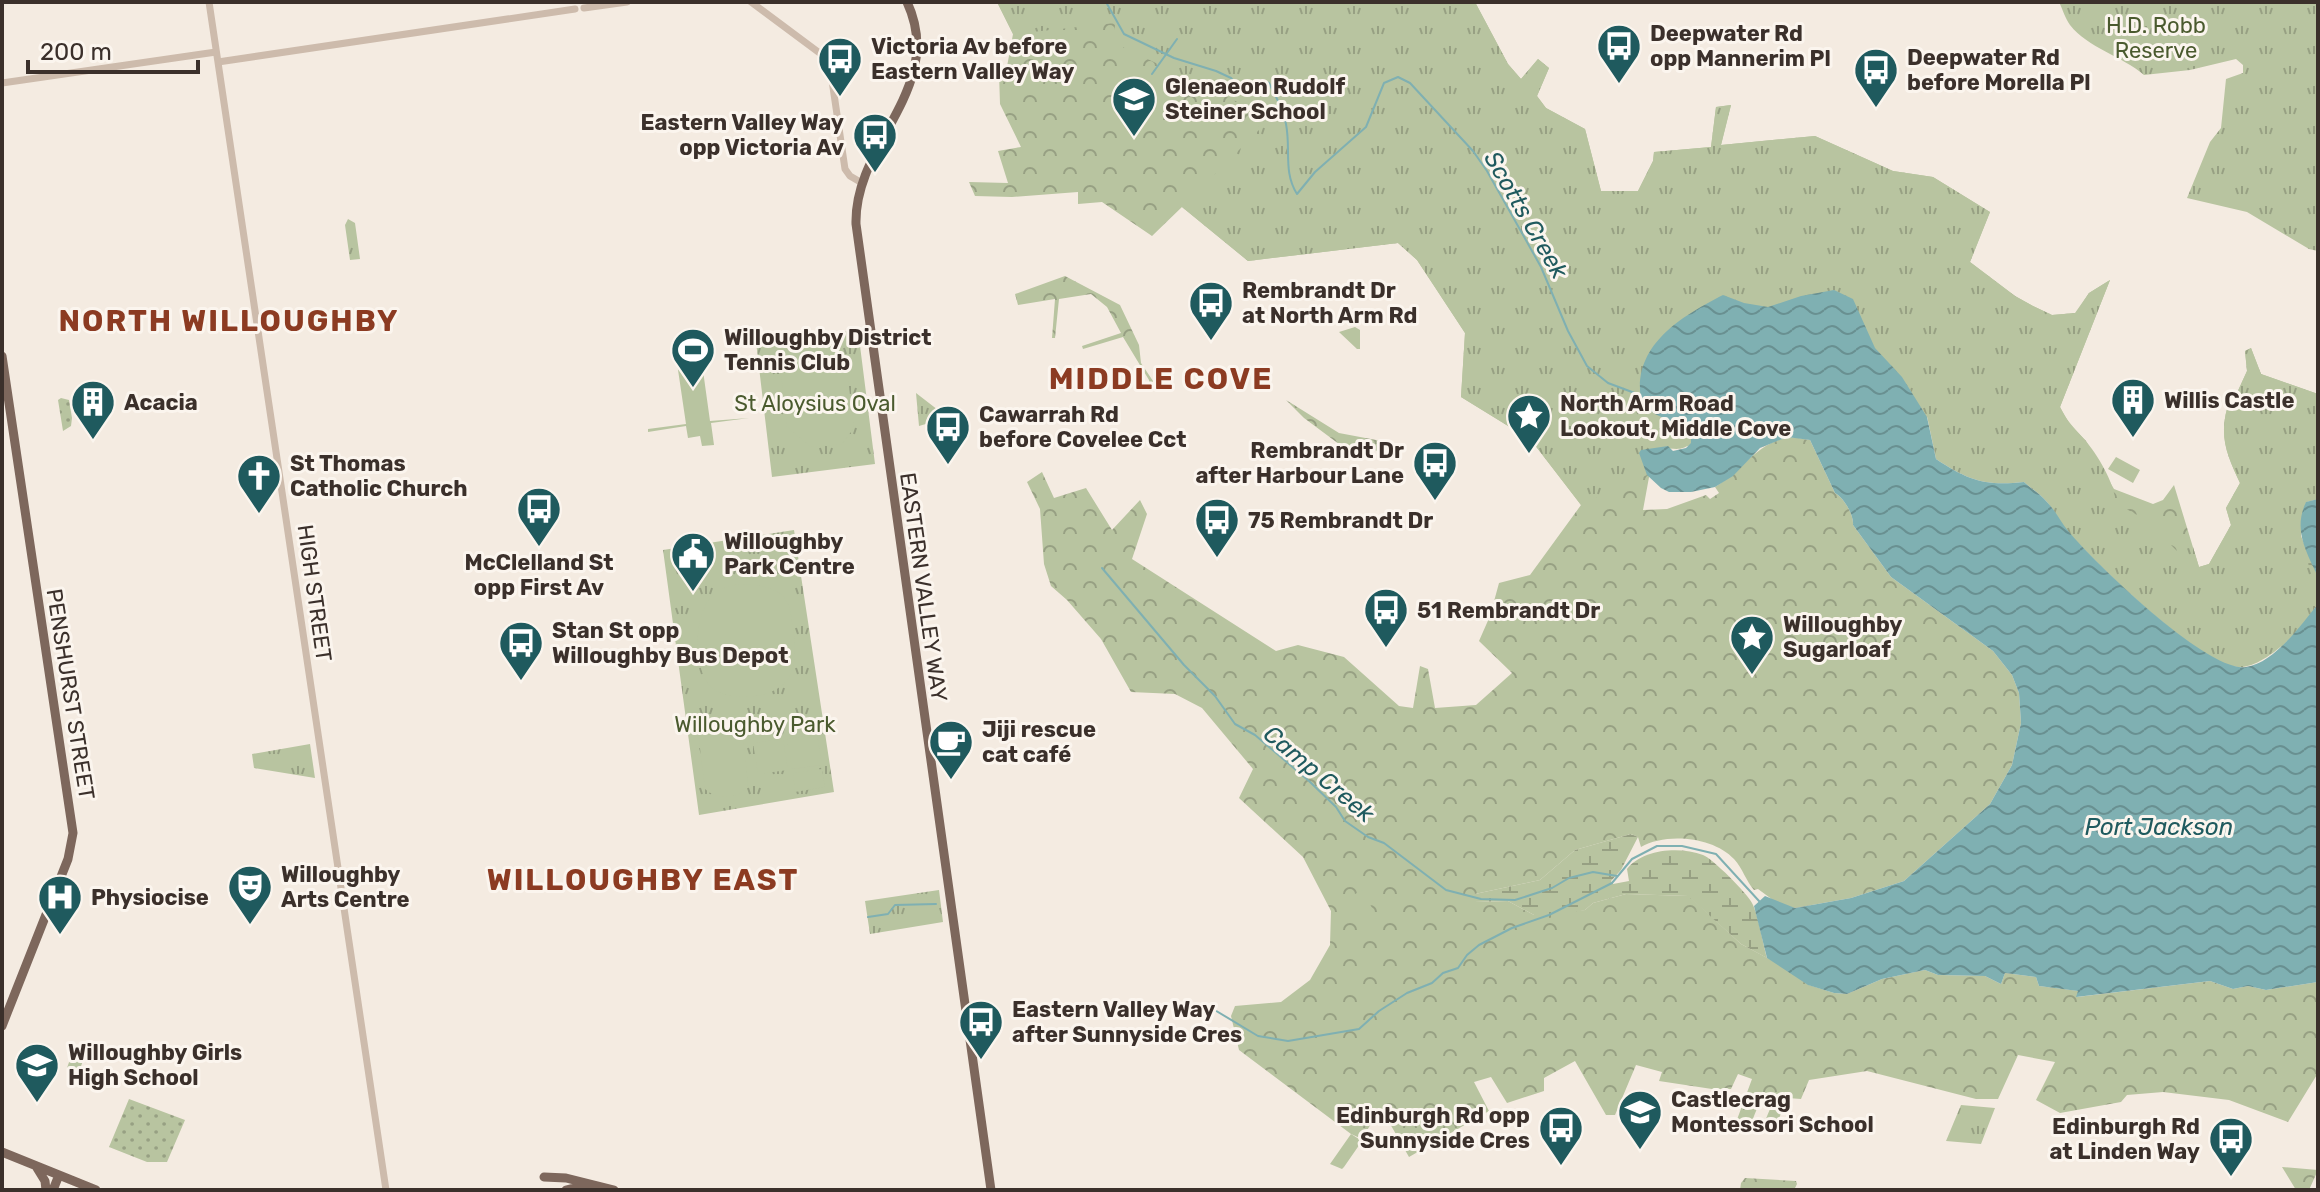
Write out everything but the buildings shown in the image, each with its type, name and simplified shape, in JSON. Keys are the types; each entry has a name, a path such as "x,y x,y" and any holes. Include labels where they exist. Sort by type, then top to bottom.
{"main road":[{"name":"EASTERN VALLEY WAY","path":"907,2 917,30 915,68 908,90 862,183 856,214 991,1190"},
{"name":"PENSHURST STREET","path":"2,356 73,833 68,859 2,1026"},
{"path":"2,1152 96,1190"},
{"path":"32,1164 44,1179 46,1190"},
{"path":"53,1190 59,1175"},
{"path":"555,1180 573,1186 614,1190"}],"street":[{"name":"HIGH STREET","path":"209,2 386,1190"},
{"path":"218,62 575,9 578,4 584,8 627,2"},
{"path":"751,2 829,60 845,169 862,183"},
{"path":"2,83 216,52"}],"green space":[{"path":"997,2 1475,2 1508,64 1521,79 1538,59 1549,68 1537,96 1546,108 1585,129 1601,191 1638,191 1653,161 1654,152 1711,147 1716,107 1731,105 1721,145 1815,136 1893,171 1933,177 1990,212 1970,262 2015,296 2052,315 2076,313 2089,293 2110,280 2060,407 2069,423 2086,441 2114,489 2153,504 2163,500 2174,485 2199,567 2209,564 2231,525 2226,508 2240,483 2229,456 2224,429 2227,409 2247,371 2245,351 2251,348 2261,374 2318,394 2318,499 2306,502 2301,536 2318,577 2318,604 2282,647 1927,417 1654,450 1643,510 1667,509 1706,495 1710,499 1719,493 1715,487 1764,447 1787,437 1810,440 1835,493 1850,512 1853,525 1891,577 1993,651 2012,675 2019,693 2021,723 2012,765 1990,804 1904,881 1851,898 1795,908 1777,903 1758,889 1754,890 1734,859 1715,846 1676,838 1641,847 1638,837 1631,834 1575,850 1540,880 1475,894 1476,902 1508,901 1534,915 1585,910 1593,903 1626,894 1689,896 1741,944 1784,967 1809,985 1834,993 1847,994 1882,979 1925,970 1938,975 1985,976 2001,984 2005,973 2036,977 2039,986 2079,991 2077,997 2210,981 2233,989 2248,986 2266,990 2318,982 2318,1073 2288,1122 2229,1100 2163,1092 2127,1095 2121,1102 2060,1113 2036,1100 2055,1062 2018,1055 1998,1099 1976,1099 1867,1071 1809,1080 1801,1099 1762,1096 1750,1126 1735,1125 1752,1079 1738,1074 1731,1089 1712,1089 1659,1081 1662,1072 1636,1065 1615,1115 1606,1115 1575,1061 1544,1078 1544,1091 1507,1103 1491,1077 1474,1082 1489,1111 1409,1157 1385,1115 1372,1122 1362,1139 1239,1050 1231,1016 1235,1006 1281,1002 1310,980 1330,945 1331,911 1303,857 1239,798 1253,769 1202,708 1175,694 1131,692 1101,639 1051,586 1044,564 1040,509 1027,482 1042,472 1054,498 1086,488 1112,530 1140,500 1147,514 1132,559 1276,651 1298,645 1344,657 1399,706 1413,708 1420,666 1428,669 1435,708 1476,705 1512,673 1479,641 1499,583 1530,575 1581,505 1531,440 1461,397 1465,333 1417,260 1398,243 1248,261 1182,207 1152,236 1102,202 1078,204 1078,192 1012,197 975,196 969,182 1008,183 998,151 1021,147 1000,104 999,73 1006,72 1013,34"},
{"path":"997,2 1475,2 1508,64 1521,79 1538,59 1549,68 1537,96 1546,108 1585,129 1601,191 1638,191 1653,161 1654,152 1711,147 1716,107 1731,105 1721,145 1815,136 1893,171 1933,177 1990,212 1970,262 2015,296 2052,315 2075,313 2089,293 2110,280 2060,407 2100,461 2116,503 2158,527 2157,531 2177,551 2193,547 2199,567 2209,564 2231,525 2226,508 2240,483 2229,456 2224,429 2227,409 2247,371 2245,351 2251,348 2261,374 2318,394 2318,499 2306,502 2299,525 2315,586 2316,606 2282,646 2248,666 2238,667 2221,662 2199,650 2100,566 2068,532 2047,502 2024,482 1978,480 1936,459 1927,416 1902,377 1875,348 1853,299 1834,290 1801,296 1768,307 1723,295 1643,377 1640,396 1643,405 1684,428 1691,443 1679,449 1659,448 1639,454 1647,475 1581,505 1531,440 1461,397 1465,333 1417,260 1398,243 1248,261 1182,207 1260,129 1252,109 1114,43 1115,23 1013,34"},
{"name":"H.D. Robb Reserve","path":"2059,2 2318,2 2318,251 2309,249 2247,212 2187,198 2210,142 2221,128 2226,79 2243,73 2243,65 2236,59 2190,70 2144,75 2077,33"},
{"path":"1121,85 1149,87 1147,110 1119,107"},
{"path":"348,219 355,223 360,259 350,260 345,225"},
{"path":"1065,276 1120,305 1139,345 1141,363 1153,381 1152,387 1123,337 1083,349 1082,346 1121,333 1107,307 1091,294 1059,299 1055,338 1052,338 1055,299 1018,305 1015,294"},
{"path":"1355,327 1360,330 1360,349 1339,332"},
{"name":"St Aloysius Oval","path":"858,330 875,464 772,477 756,342"},
{"path":"828,345 846,362 854,428 842,444 811,447 787,427 780,366 793,349"},
{"name":"Willoughby District Tennis Club","path":"700,349 710,421 749,418 711,423 714,445 702,446 700,436 688,438 686,426 648,432 648,429 686,424 677,363 683,362 682,352"},
{"path":"916,393 938,410 936,421 919,426"},
{"path":"58,400 69,400 72,418 71,426 63,431"},
{"path":"1286,400 1339,433 1394,446 1390,457 1375,450 1343,447 1304,418"},
{"path":"2116,457 2140,470 2133,483 2108,469"},
{"name":"Willoughby Park","path":"794,530 834,792 699,815 663,550"},
{"path":"740,584 777,591 787,601 790,610 795,644 793,669 781,686 758,696 726,695 712,688 698,655 699,628 706,604 718,591"},
{"path":"741,714 748,786 733,796 715,795 705,789 697,724 703,718"},
{"path":"817,734 822,765 792,769 787,739"},
{"path":"783,739 788,770 758,774 753,743"},
{"path":"310,744 315,778 254,768 252,754"},
{"path":"822,769 825,787 795,792 793,773"},
{"path":"1631,834 1638,837 1621,870 1611,881 1613,884 1629,881 1627,869 1652,853 1673,850 1703,855 1714,862 1752,903 1767,958 1741,944 1688,896 1626,894 1593,903 1585,910 1549,918 1534,915 1508,901 1475,902 1475,894 1540,880 1575,850"},
{"path":"939,890 943,922 870,934 865,901"},
{"path":"1363,890 1377,918 1363,925 1349,897"},
{"path":"75,1045 87,1049 79,1072 67,1068"},
{"path":"1775,1097 1786,1102 1776,1125 1765,1121"},
{"path":"129,1099 185,1120 167,1162 147,1162 109,1147"},
{"path":"1961,1105 1995,1108 1981,1144 1946,1141"},
{"path":"1351,1134 1362,1141 1344,1167 1330,1164"},
{"path":"2282,1167 2318,1170 2309,1190 2296,1190"},
{"path":"1745,1178 1796,1181 1797,1184 1794,1190 1740,1190"}],"water":[{"name":"Port Jackson","path":"1834,290 1853,299 1875,348 1902,377 1927,417 1936,459 1978,480 2024,482 2045,499 2069,532 2126,590 2206,653 2229,664 2246,667 2256,664 2277,651 2318,604 2318,982 2266,990 2248,986 2233,989 2210,981 2076,997 2078,991 2039,986 2036,977 2005,973 2001,984 1985,976 1938,975 1925,970 1882,979 1847,994 1808,985 1767,958 1754,906 1765,896 1795,908 1851,898 1904,881 1990,804 2012,765 2021,723 2019,693 2012,675 1993,651 1891,577 1853,525 1850,512 1835,493 1810,440 1787,437 1760,448 1733,476 1715,487 1669,492 1647,475 1639,453 1641,450 1668,446 1673,451 1686,448 1691,443 1691,438 1684,434 1684,428 1642,405 1640,385 1643,366 1662,336 1690,313 1723,295 1768,307 1801,296"},
{"path":"2318,499 2318,577 2303,540 2301,522 2306,502"}],"waterway":[{"name":"Scotts Creek","path":"1106,2 1124,34 1174,58 1216,71 1231,78 1238,86 1253,87 1269,83 1285,118 1290,177 1297,194 1315,172 1366,127 1384,83 1398,77 1410,83 1473,151 1487,171 1541,267 1568,331 1587,366 1608,383 1640,395"},
{"name":"Scotts Creek","path":"1152,74 1177,39"},
{"name":"Camp Creek","path":"1102,568 1184,665 1215,696 1235,724 1255,735 1309,781 1336,807 1345,821 1368,837 1384,843 1446,890 1481,899 1515,900 1552,888 1569,878 1593,872 1617,876"},
{"path":"1208,1006 1258,1036 1288,1041 1359,1029 1407,993 1458,968 1479,945 1612,883 1632,859 1657,846 1682,846 1716,854 1759,901"},
{"path":"868,917 888,914 895,905 936,904"}],"place":[{"name":"Deepwater Rd opp Mannerim Pl","path":"1619,85"},
{"name":"Victoria Av before Eastern Valley Way","path":"840,98"},
{"name":"Deepwater Rd before Morella Pl","path":"1876,109"},
{"name":"Glenaeon Rudolf Steiner School","path":"1134,138"},
{"name":"Eastern Valley Way opp Victoria Av","path":"875,174"},
{"name":"Rembrandt Dr at North Arm Rd","path":"1211,342"},
{"name":"Willoughby District Tennis Club","path":"693,389"},
{"name":"Willis Castle","path":"2133,439"},
{"name":"Acacia","path":"93,441"},
{"name":"North Arm Road Lookout, Middle Cove","path":"1529,455"},
{"name":"Cawarrah Rd before Covelee Cct","path":"948,466"},
{"name":"Rembrandt Dr after Harbour Lane","path":"1435,502"},
{"name":"St Thomas Catholic Church","path":"259,515"},
{"name":"McClelland St opp First Av","path":"539,548"},
{"name":"75 Rembrandt Dr","path":"1217,559"},
{"name":"Willoughby Park Centre","path":"693,593"},
{"name":"51 Rembrandt Dr","path":"1386,649"},
{"name":"Willoughby Sugarloaf","path":"1752,676"},
{"name":"Stan St opp Willoughby Bus Depot","path":"521,682"},
{"name":"Jiji rescue cat café","path":"951,781"},
{"name":"Willoughby Arts Centre","path":"250,926"},
{"name":"Physiocise","path":"60,936"},
{"name":"Eastern Valley Way after Sunnyside Cres","path":"981,1061"},
{"name":"Willoughby Girls High School","path":"37,1104"},
{"name":"Castlecrag Montessori School","path":"1640,1151"},
{"name":"Edinburgh Rd opp Sunnyside Cres","path":"1561,1167"},
{"name":"Edinburgh Rd at Linden Way","path":"2231,1178"}],"district":[{"name":"NORTH WILLOUGHBY","path":"229,321"},
{"name":"MIDDLE COVE","path":"1161,379"},
{"name":"WILLOUGHBY EAST","path":"643,880"}]}
